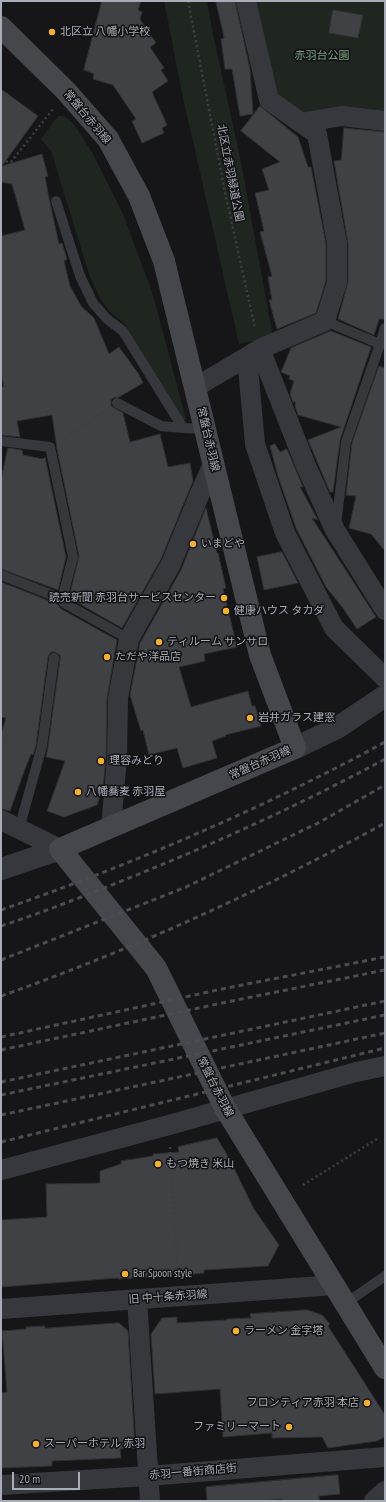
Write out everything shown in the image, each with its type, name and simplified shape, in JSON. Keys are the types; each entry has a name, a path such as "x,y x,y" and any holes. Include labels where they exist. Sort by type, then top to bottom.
{"main road":[{"name":"常盤台赤羽線","path":"1,27 66,91 108,139 139,196 164,261 196,387 213,464 260,655 295,748 60,849 156,968 225,1108 341,1294 385,1368"}],"street":[{"path":"196,387 253,353 325,321 337,282 337,243 317,134 269,100 246,1"},
{"path":"301,123 341,116 385,121"},
{"path":"253,353 335,530 385,610"},
{"path":"253,353 255,444 285,533 334,628 385,678"},
{"path":"111,827 117,758 118,698 129,639 171,564 213,464"},
{"path":"295,748 337,728 385,696"},
{"path":"1,820 60,849"},
{"path":"1,869 60,849"},
{"path":"1,1170 169,1125 356,1072 385,1066"},
{"name":"旧 中十条赤羽線","path":"1,1309 179,1296 341,1294"},
{"path":"137,1299 150,1501"},
{"name":"赤羽一番街商店街","path":"1,1485 148,1476 385,1457"},
{"path":"374,1501 385,1491"}],"lane":[{"path":"56,201 80,276 93,303 107,319 123,332 183,428"},
{"path":"325,321 380,344"},
{"path":"335,530 346,442 385,328"},
{"path":"117,403 161,426 205,428"},
{"path":"1,441 50,447 73,556 62,599"},
{"path":"1,575 62,599 64,603 129,639"},
{"path":"19,829 42,746 54,658"},
{"path":"341,1294 385,1276"}],"path":[{"name":"北区立赤羽緑道公園","path":"188,1 226,198 253,353"},
{"path":"1,161 11,162 66,91"},
{"path":"50,447 117,403"},
{"path":"1,734 4,736 1,744"},
{"path":"169,1125 179,1296"},
{"path":"303,1185 377,1139"}],"green space":[{"path":"164,1 207,1 241,162 273,337 239,344 182,93"},
{"name":"赤羽台公園","path":"251,1 385,1 385,114 298,115 273,98"},
{"path":"58,116 65,116 76,127 93,154 123,214 153,295 186,419 183,422 126,325 108,310 90,277 51,151 41,139"}],"building":[{"path":"102,1 141,1 138,10 142,12 140,19 156,43 150,47 164,68 161,70 168,81 152,92 167,125 162,128 164,133 142,143 132,121 136,119 113,85 93,79 94,74 84,70"},
{"path":"216,1 235,1 250,69 253,114 240,116 232,69 225,69 221,39 224,38"},
{"path":"333,10 363,15 358,38 329,33"},
{"path":"1,89 38,116 2,166 42,154 48,176 45,177 59,244 62,243 67,259 64,261 70,286 81,306 94,318 109,354 119,347 138,373 143,383 119,397 113,398 111,400 111,406 123,413 130,442 160,434 168,467 190,463 193,481 161,559 122,628 69,598 79,556 57,449 52,415 17,421 20,437 1,435 1,387 4,387 1,372 1,236 25,230 12,184 1,182"},
{"path":"260,106 298,137 308,167 311,167 326,244 326,280 316,313 277,329 269,300 272,300 268,277 272,276 260,232 264,231 255,193 269,190 262,169 280,162 241,131"},
{"path":"344,128 385,132 385,319 379,319 374,335 338,319 348,282 348,243 334,161 341,160"},
{"path":"331,331 371,347 340,440 333,492 330,492 308,440 341,427 298,415 295,406 296,402 293,402 290,394 294,381 289,379 290,376 281,372 291,348"},
{"path":"379,366 385,368 385,551 371,534 349,528 356,496 346,495 352,443"},
{"path":"275,444 280,452 287,449 303,487 300,487 318,520 312,518 376,617 357,629 343,608 326,587 296,528 278,476 270,446"},
{"path":"8,448 22,450 23,455 43,459 45,457 66,557 58,590 1,569 1,480"},
{"path":"206,508 226,588 223,589 237,647 204,654 205,661 179,667 191,707 248,691 252,706 255,706 261,726 225,735 226,736 212,741 217,758 183,768 177,748 149,755 143,730 141,731 130,695 140,643 181,570"},
{"path":"282,552 298,583 264,590 257,557"},
{"path":"1,582 57,604 61,609 117,640 107,698 106,757 103,788 97,805 64,817 47,811 65,761 46,757 60,659 60,655 55,652 51,652 48,657 36,745 33,755 31,754 10,811 1,809 1,734 6,718 1,717"},
{"path":"217,1138 229,1158 254,1209 279,1245 268,1266 204,1270 204,1273 186,1275 118,1278 1,1287 1,1220 47,1217 46,1184 100,1183 100,1171 121,1164 121,1161 153,1156 153,1154 179,1152 178,1147"},
{"path":"307,1310 322,1315 330,1324 328,1326 385,1415 385,1437 377,1441 328,1448 322,1437 272,1438 272,1433 223,1437 220,1389 155,1394 151,1334 162,1318 177,1317 177,1323 251,1318 250,1314"},
{"path":"119,1323 128,1331 135,1448 120,1449 121,1458 52,1461 52,1466 1,1468 1,1393 7,1392 2,1331 26,1329 26,1327 45,1326 45,1328"},
{"path":"338,1475 340,1494 319,1496 319,1501 283,1501 282,1499 260,1501 207,1501 206,1487"}],"railway":[{"path":"1,910 99,874 196,834 292,790 385,742"},
{"path":"1,926 81,897 194,851 290,807 385,759"},
{"path":"1,960 186,887 320,822 385,785"},
{"path":"1,996 51,978 148,939 291,872 385,823"},
{"path":"1,1037 222,989 385,957"},
{"path":"1,1050 385,970"},
{"path":"1,1082 385,1001"},
{"path":"1,1095 385,1015"},
{"path":"1,1115 385,1033"},
{"path":"1,1142 385,1048"}],"place":[{"name":"北区立 八幡小学校","path":"52,32"},
{"name":"いまどや","path":"193,544"},
{"name":"読売新聞 赤羽台サービスセンター","path":"224,598"},
{"name":"健康ハウス タカダ","path":"226,611"},
{"name":"ティルーム サンサロ","path":"159,642"},
{"name":"ただや洋品店","path":"107,657"},
{"name":"岩井ガラス建窓","path":"250,718"},
{"name":"理容みどり","path":"101,761"},
{"name":"八幡蕎麦 赤羽屋","path":"78,792"},
{"name":"もつ焼き 米山","path":"158,1164"},
{"name":"Bar Spoon style","path":"125,1274"},
{"name":"ラーメン 金字塔","path":"236,1331"},
{"name":"フロンティア赤羽 本店","path":"367,1403"},
{"name":"ファミリーマート","path":"289,1427"},
{"name":"スーパーホテル 赤羽","path":"36,1444"}]}
